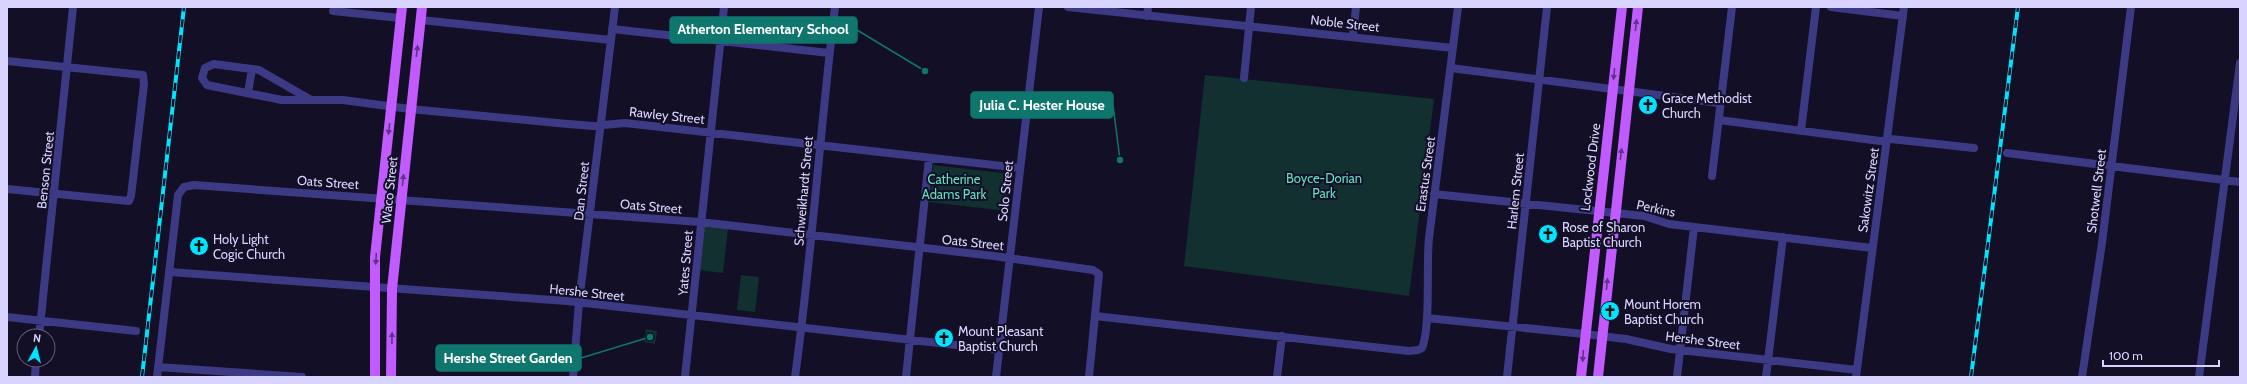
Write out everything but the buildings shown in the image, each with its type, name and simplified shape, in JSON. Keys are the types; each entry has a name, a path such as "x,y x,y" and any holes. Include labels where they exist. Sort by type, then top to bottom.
{"main road":[{"name":"Waco Street","path":"375,377 375,257 402,7"},
{"name":"Waco Street","path":"392,377 392,288 400,200 422,7"},
{"name":"Lockwood Drive","path":"1581,377 1584,334 1622,7"},
{"path":"1598,377 1614,213 1638,7"}],"street":[{"name":"Benson Street","path":"40,328 74,7"},
{"name":"Dan Street","path":"573,377 579,302 615,7"},
{"name":"Yates Street","path":"685,377 700,222 724,7"},
{"name":"Schweikhardt Street","path":"795,377 802,328 812,235 819,144 835,7"},
{"name":"Solo Street","path":"996,377 1039,7"},
{"name":"Noble Street","path":"1068,7 1147,11 1248,25 1452,48"},
{"path":"1244,78 1250,7"},
{"path":"1353,36 1356,7"},
{"name":"Erastus Street","path":"1282,336 1409,352 1418,350 1423,344 1427,318 1427,263 1434,194 1458,7"},
{"name":"Harlem Street","path":"1507,377 1547,7"},
{"path":"1712,176 1719,120 1719,103 1732,7"},
{"path":"1801,131 1816,7"},
{"path":"1831,7 1903,16"},
{"name":"Sakowitz Street","path":"1857,374 1904,7"},
{"name":"Shotwell Street","path":"2082,377 2131,7"},
{"path":"333,11 400,18"},
{"path":"421,20 611,40"},
{"path":"612,29 829,53"},
{"path":"7,60 143,75 132,188 129,201 7,189"},
{"path":"2199,377 2226,180 2240,63"},
{"name":"Rawley Street","path":"311,100 276,78 252,69 214,64 205,68 202,78 206,85 282,100 311,100 343,100 410,109 568,124 600,125 625,123 1020,168"},
{"path":"1451,68 1719,103"},
{"path":"248,93 252,69"},
{"path":"1719,120 1880,141 1887,139 1974,148"},
{"path":"2007,153 2240,182"},
{"path":"906,377 929,158"},
{"name":"Oats Street","path":"170,272 178,195 184,187 198,185 700,222 1010,258 1093,270 1099,274 1096,316"},
{"name":"Perkins","path":"1434,194 1526,205 1644,216 1670,224 1872,248"},
{"path":"1677,377 1694,227"},
{"path":"1766,377 1783,237"},
{"path":"157,377 170,272"},
{"name":"Hershe Street","path":"170,272 579,302 1000,350"},
{"path":"1088,377 1096,316 1282,336 1277,377"},
{"path":"7,317 136,331"},
{"name":"Hershe Street","path":"1427,318 1601,336 1680,350 1767,360 1857,374"},
{"path":"158,367 302,377"}],"green space":[{"name":"Boyce-Dorian Park","path":"1205,75 1434,99 1409,296 1184,266"},
{"name":"Catherine Adams Park","path":"933,165 1011,174 1006,211 929,202"},
{"path":"704,227 728,228 723,273 699,270"},
{"path":"741,275 759,277 755,312 737,310"},
{"path":"646,329 657,331 655,344 644,342"}],"railway":[{"path":"142,377 184,7"},
{"path":"1971,377 2018,7"}],"place":[{"name":"Atherton Elementary School","path":"925,71"},
{"name":"Grace Methodist Church","path":"1648,105"},
{"name":"Julia C. Hester House","path":"1120,160"},
{"name":"Rose of Sharon Baptist Church","path":"1548,234"},
{"name":"Holy Light Cogic Church","path":"199,246"},
{"name":"Mount Horem Baptist Church","path":"1610,311"},
{"name":"Hershe Street Garden","path":"650,337"},
{"name":"Mount Pleasant Baptist Church","path":"944,338"}]}
